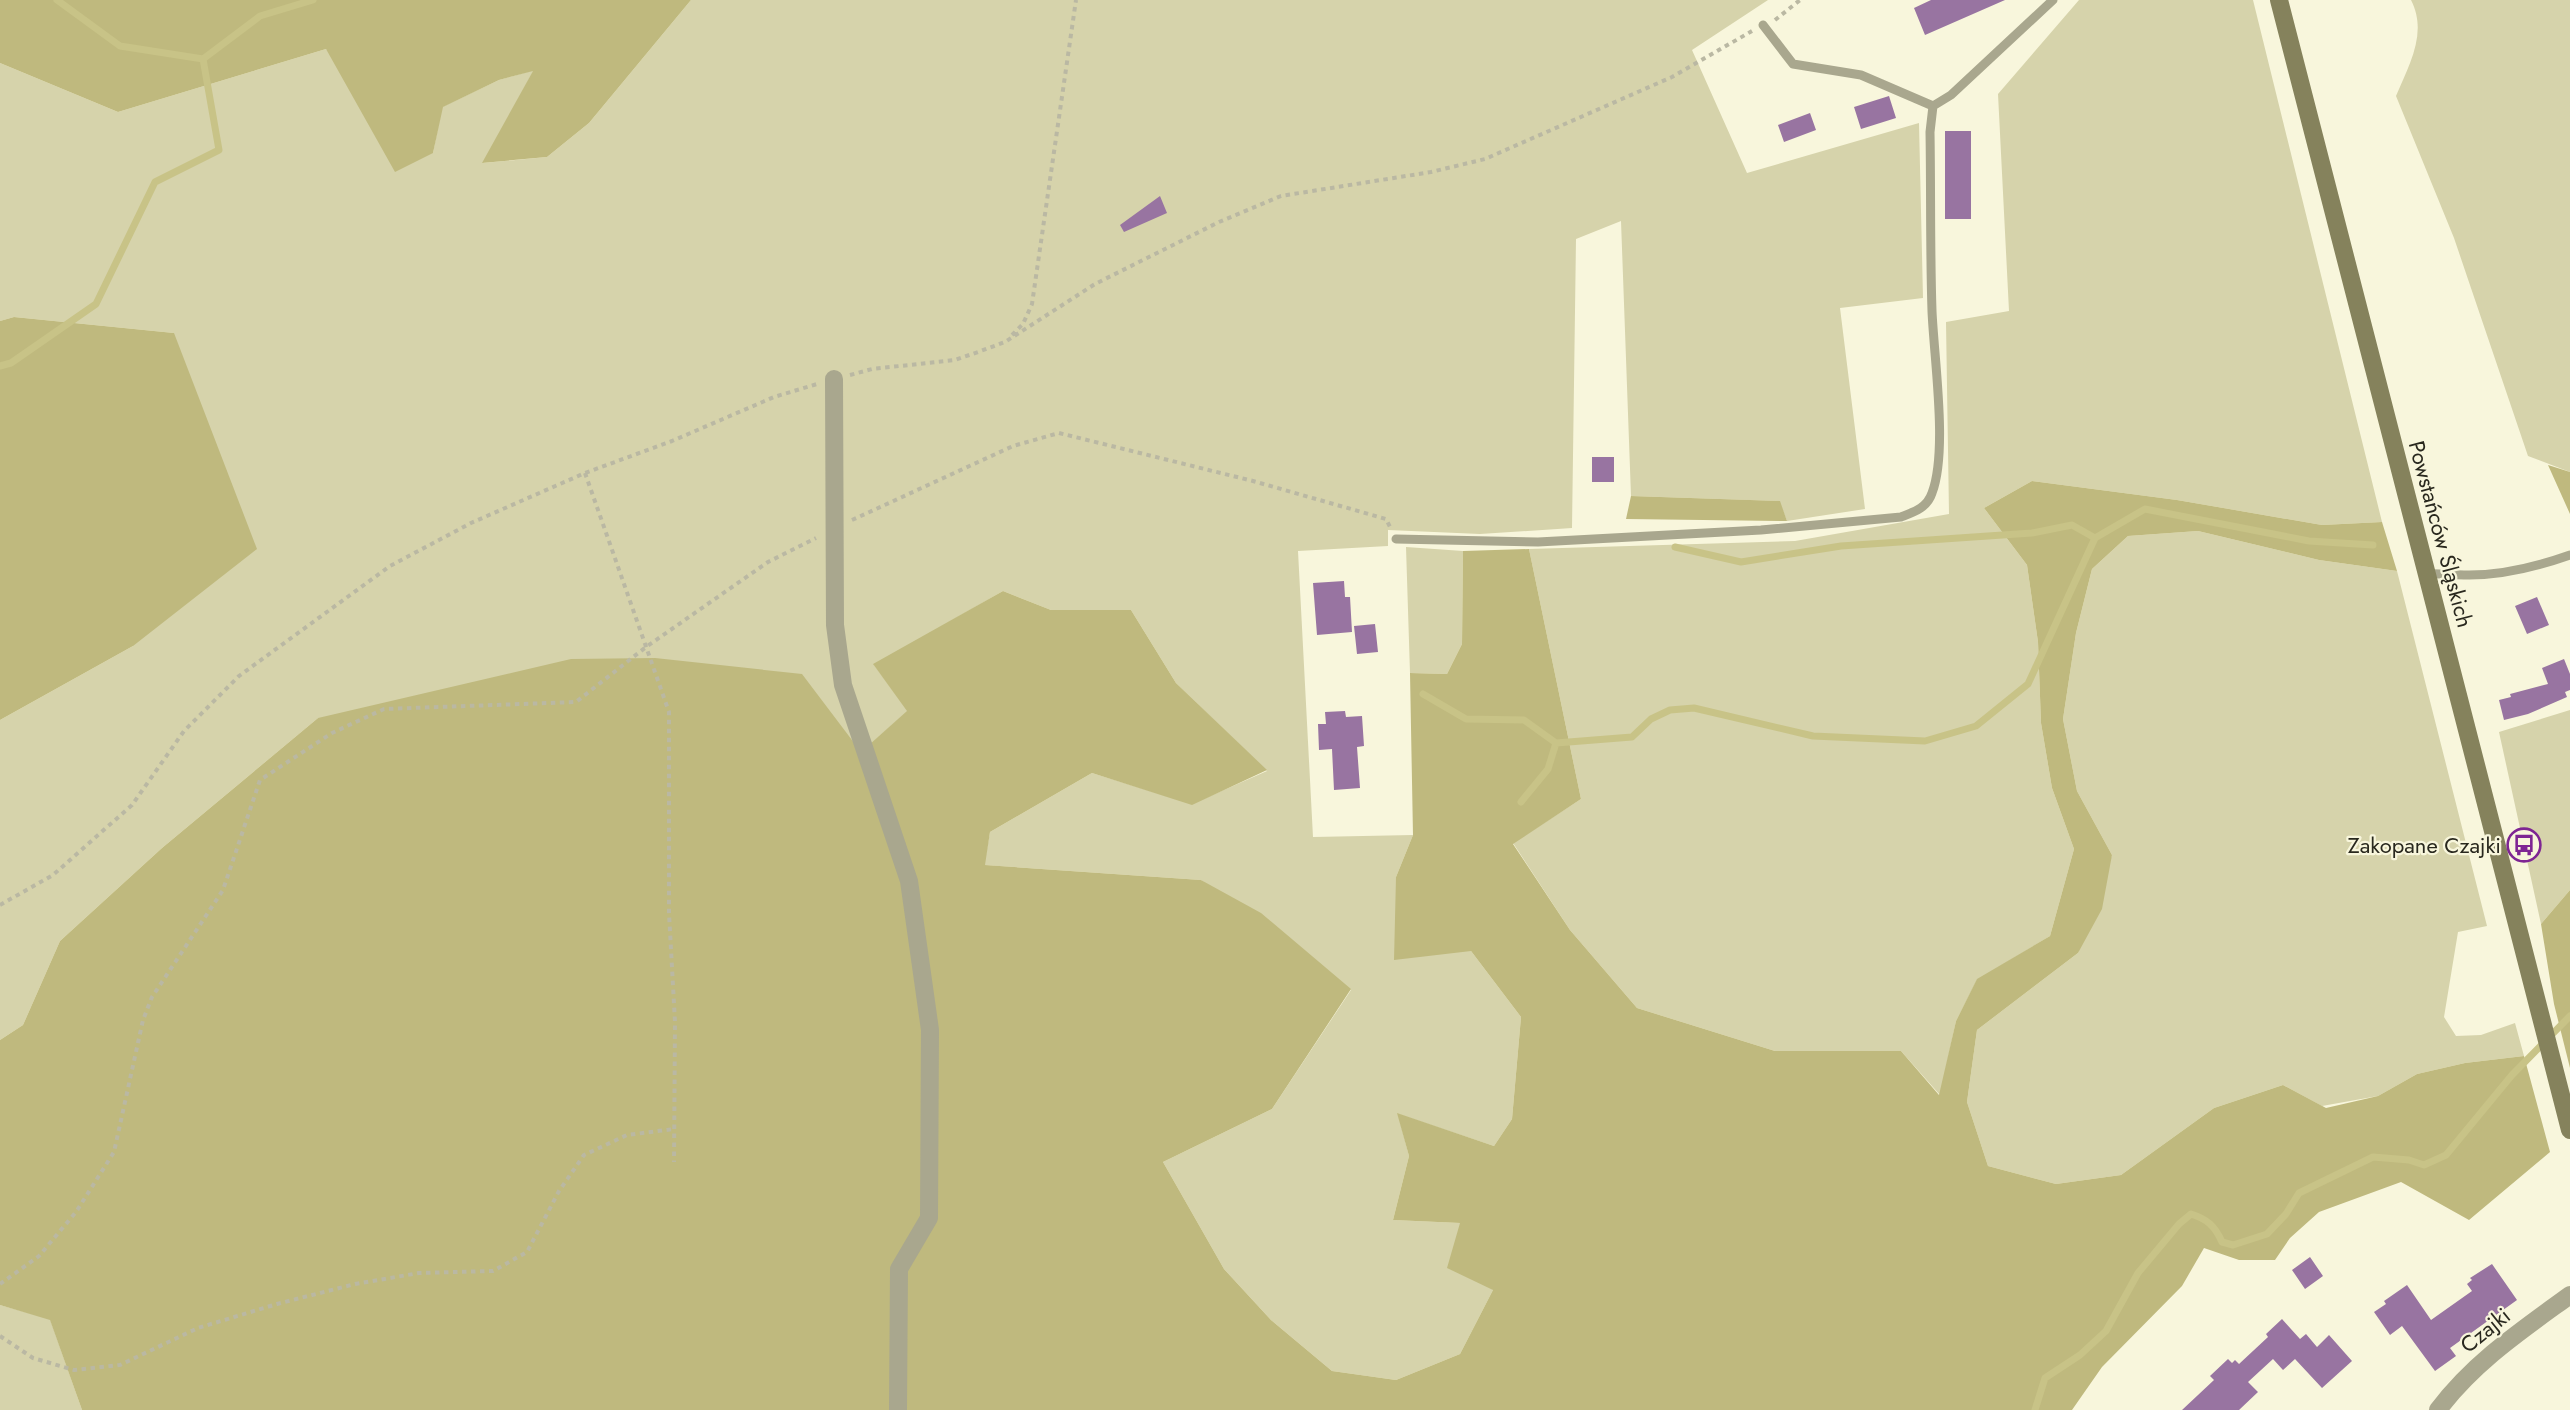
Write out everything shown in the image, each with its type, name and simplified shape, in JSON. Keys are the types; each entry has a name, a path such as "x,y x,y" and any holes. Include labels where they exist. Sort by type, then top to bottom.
{"street":[{"name":"Powstańców Śląskich","path":"2279,0 2555,1080 2570,1130"},
{"path":"834,380 835,625 843,685 909,881 930,1030 928,1218 899,1269 898,1410"},
{"name":"Czajki","path":"2438,1410 2451,1392 2485,1359 2570,1296"}],"lane":[{"path":"1933,106 1952,95 2053,0"},
{"path":"1763,25 1793,64 1861,75 1933,106"},
{"path":"1396,539 1538,542 1761,530 1901,517 1919,510 1931,497 1938,477 1939,446 1932,309 1930,132 1933,106"},
{"path":"2426,574 2497,573 2536,567 2570,555"}],"path":[{"path":"1005,342 1023,324 1032,304 1076,0"},
{"path":"0,905 53,875 132,805 184,731 239,676 390,566 471,523 585,473 672,441 774,397 872,369 955,360 1005,342 1095,284 1219,222 1281,196 1431,172 1485,159 1672,77 1781,17 1800,0"},
{"path":"0,1284 39,1256 76,1212 114,1152 146,1012 152,997 223,890 260,780 332,734 384,709 576,702 646,647 768,562 903,494 1013,446 1059,433 1253,481 1386,519 1396,539"},
{"path":"585,473 669,712 669,913 675,1022 674,1162"},
{"path":"0,1336 33,1358 74,1370 120,1365 198,1328 355,1284 419,1273 493,1271 527,1252 559,1191 584,1155 627,1135 674,1129"}],"shaded area":[{"path":"0,0 691,0 589,123 547,157 482,163 533,71 499,80 443,107 433,153 395,172 326,49 118,112 0,63"},
{"path":"691,0 1768,0 1692,50 1747,173 1919,123 1923,298 1840,308 1865,509 1787,521 1779,501 1631,496 1621,221 1576,239 1572,528 1480,534 1388,530 1388,546 1298,551 1313,837 1413,835 1396,877 1471,951 1521,1017 1512,1119 1494,1146 1398,1114 1409,1156 1393,1220 1460,1223 1493,1290 1460,1354 1396,1380 1332,1371 1271,1320 1224,1269 1163,1162 1272,1109 1351,990 1201,880 984,865 990,832 1092,773 1192,804 1267,771 1176,683 1131,610 1051,610 1003,591 874,665 908,711 861,752 318,718 162,848 60,941 23,1025 0,1040 0,720 133,646 174,333 14,317 0,321 0,63 118,112 326,49 433,153 442,107 499,80 534,70 483,163 547,157 589,123"},
{"path":"2079,0 2253,0 2382,522 2322,525 2177,500 2032,481 1984,508 2027,565 2038,642 2041,723 2052,788 2074,849 2050,936 1977,980 1956,1021 1940,1095 1901,1051 1775,1051 1637,1008 1570,930 1513,843 1581,799 1529,549 1795,541 1949,514 1946,322 2009,311 1998,94"},
{"path":"2411,0 2570,0 2570,472 2528,456 2454,238 2396,96 2411,61 2417,37 2416,12"},
{"path":"14,317 174,333 257,549 133,646 0,720 0,321"},
{"path":"2548,465 2570,472 2570,514"},
{"path":"2032,481 2177,500 2322,525 2382,522 2397,571 2319,560 2198,531 2128,536 2092,569 2076,633 2063,719 2077,791 2112,855 2102,909 2078,953 1977,1030 1967,1102 1988,1166 2056,1184 2121,1175 2214,1108 2283,1085 2326,1108 2378,1096 2417,1074 2465,1063 2524,1056 2550,1152 2469,1220 2401,1182 2319,1212 2290,1238 2275,1260 2239,1260 2204,1248 2182,1286 2102,1367 2072,1410 82,1410 50,1320 0,1305 0,1040 23,1025 60,941 162,848 318,718 571,659 655,658 802,674 861,752 907,711 873,664 1003,591 1051,610 1131,610 1176,683 1267,770 1192,805 1092,773 990,832 985,865 1201,880 1261,913 1351,989 1272,1109 1163,1162 1224,1269 1271,1320 1332,1371 1396,1380 1460,1354 1493,1290 1447,1268 1460,1223 1393,1220 1409,1156 1397,1113 1494,1146 1512,1119 1521,1017 1471,951 1394,960 1396,877 1413,835 1410,673 1447,674 1462,644 1463,551 1529,549 1581,799 1513,844 1570,930 1637,1008 1775,1051 1901,1051 1939,1095 1956,1021 1977,979 2050,936 2074,849 2052,788 2041,723 2038,642 2027,565 1984,508"},
{"path":"1631,496 1780,501 1787,521 1626,519"},
{"path":"2198,531 2319,560 2397,571 2487,926 2458,932 2444,1017 2456,1036 2481,1035 2515,1023 2524,1056 2465,1063 2417,1074 2378,1096 2322,1106 2283,1085 2214,1108 2121,1175 2056,1184 1988,1166 1967,1102 1977,1030 2078,953 2112,855 2077,791 2063,719 2076,633 2092,569 2128,536"},
{"path":"1406,547 1463,551 1462,644 1447,674 1410,673"},
{"path":"2570,710 2570,890 2541,924 2499,732"},
{"path":"2570,890 2570,1068 2554,1004 2541,924"},
{"path":"0,1305 50,1319 82,1410 0,1410"}],"building":[{"path":"1931,0 2005,0 1925,35 1914,8"},
{"path":"1889,96 1896,118 1861,129 1854,107"},
{"path":"1810,113 1816,130 1784,142 1778,125"},
{"path":"1945,131 1971,131 1971,219 1945,219"},
{"path":"1160,196 1167,213 1124,232 1120,225"},
{"path":"1592,457 1614,457 1614,482 1592,482"},
{"path":"1344,581 1345,597 1350,597 1352,632 1317,635 1313,583"},
{"path":"2537,597 2549,625 2527,634 2515,606"},
{"path":"1375,624 1378,652 1357,654 1354,626"},
{"path":"2564,659 2570,674 2570,690 2565,692 2567,697 2528,714 2504,720 2499,700 2511,697 2510,694 2548,684 2542,668"},
{"path":"1345,711 1346,717 1362,716 1364,746 1357,747 1360,788 1334,790 1332,749 1319,750 1318,724 1326,724 1325,712"},
{"path":"2310,1257 2323,1276 2305,1289 2292,1270"},
{"path":"2492,1264 2517,1300 2450,1348 2456,1356 2435,1371 2402,1326 2390,1335 2374,1312 2386,1304 2384,1301 2407,1285 2431,1320 2472,1291 2467,1284 2472,1280 2470,1278"},
{"path":"2282,1319 2300,1339 2306,1334 2317,1347 2329,1335 2352,1361 2322,1388 2295,1359 2283,1370 2273,1359 2248,1382 2258,1392 2239,1410 2182,1410 2214,1380 2210,1376 2228,1359 2232,1363 2235,1360 2239,1364 2268,1337 2266,1334"}],"waterway":[{"path":"57,0 120,46 203,59"},
{"path":"0,366 11,363 96,304 155,182 219,150 203,59 260,16 313,0"},
{"path":"1423,694 1466,719 1524,720 1556,743 1632,737 1651,719 1670,710 1694,708 1813,736 1925,741 1976,726 2028,684 2095,538 2145,509 2309,541 2373,545"},
{"path":"1675,547 1741,562 1841,546 2032,533 2072,525 2095,538"},
{"path":"1521,802 1548,769 1556,743"},
{"path":"2035,1410 2045,1378 2080,1355 2106,1331 2138,1273 2179,1224 2191,1214 2210,1224 2222,1242 2233,1245 2267,1234 2286,1214 2299,1193 2373,1157 2409,1160 2424,1165 2446,1155 2512,1075 2570,1016"}],"place":[{"name":"Zakopane Czajki","path":"2524,845"}]}
